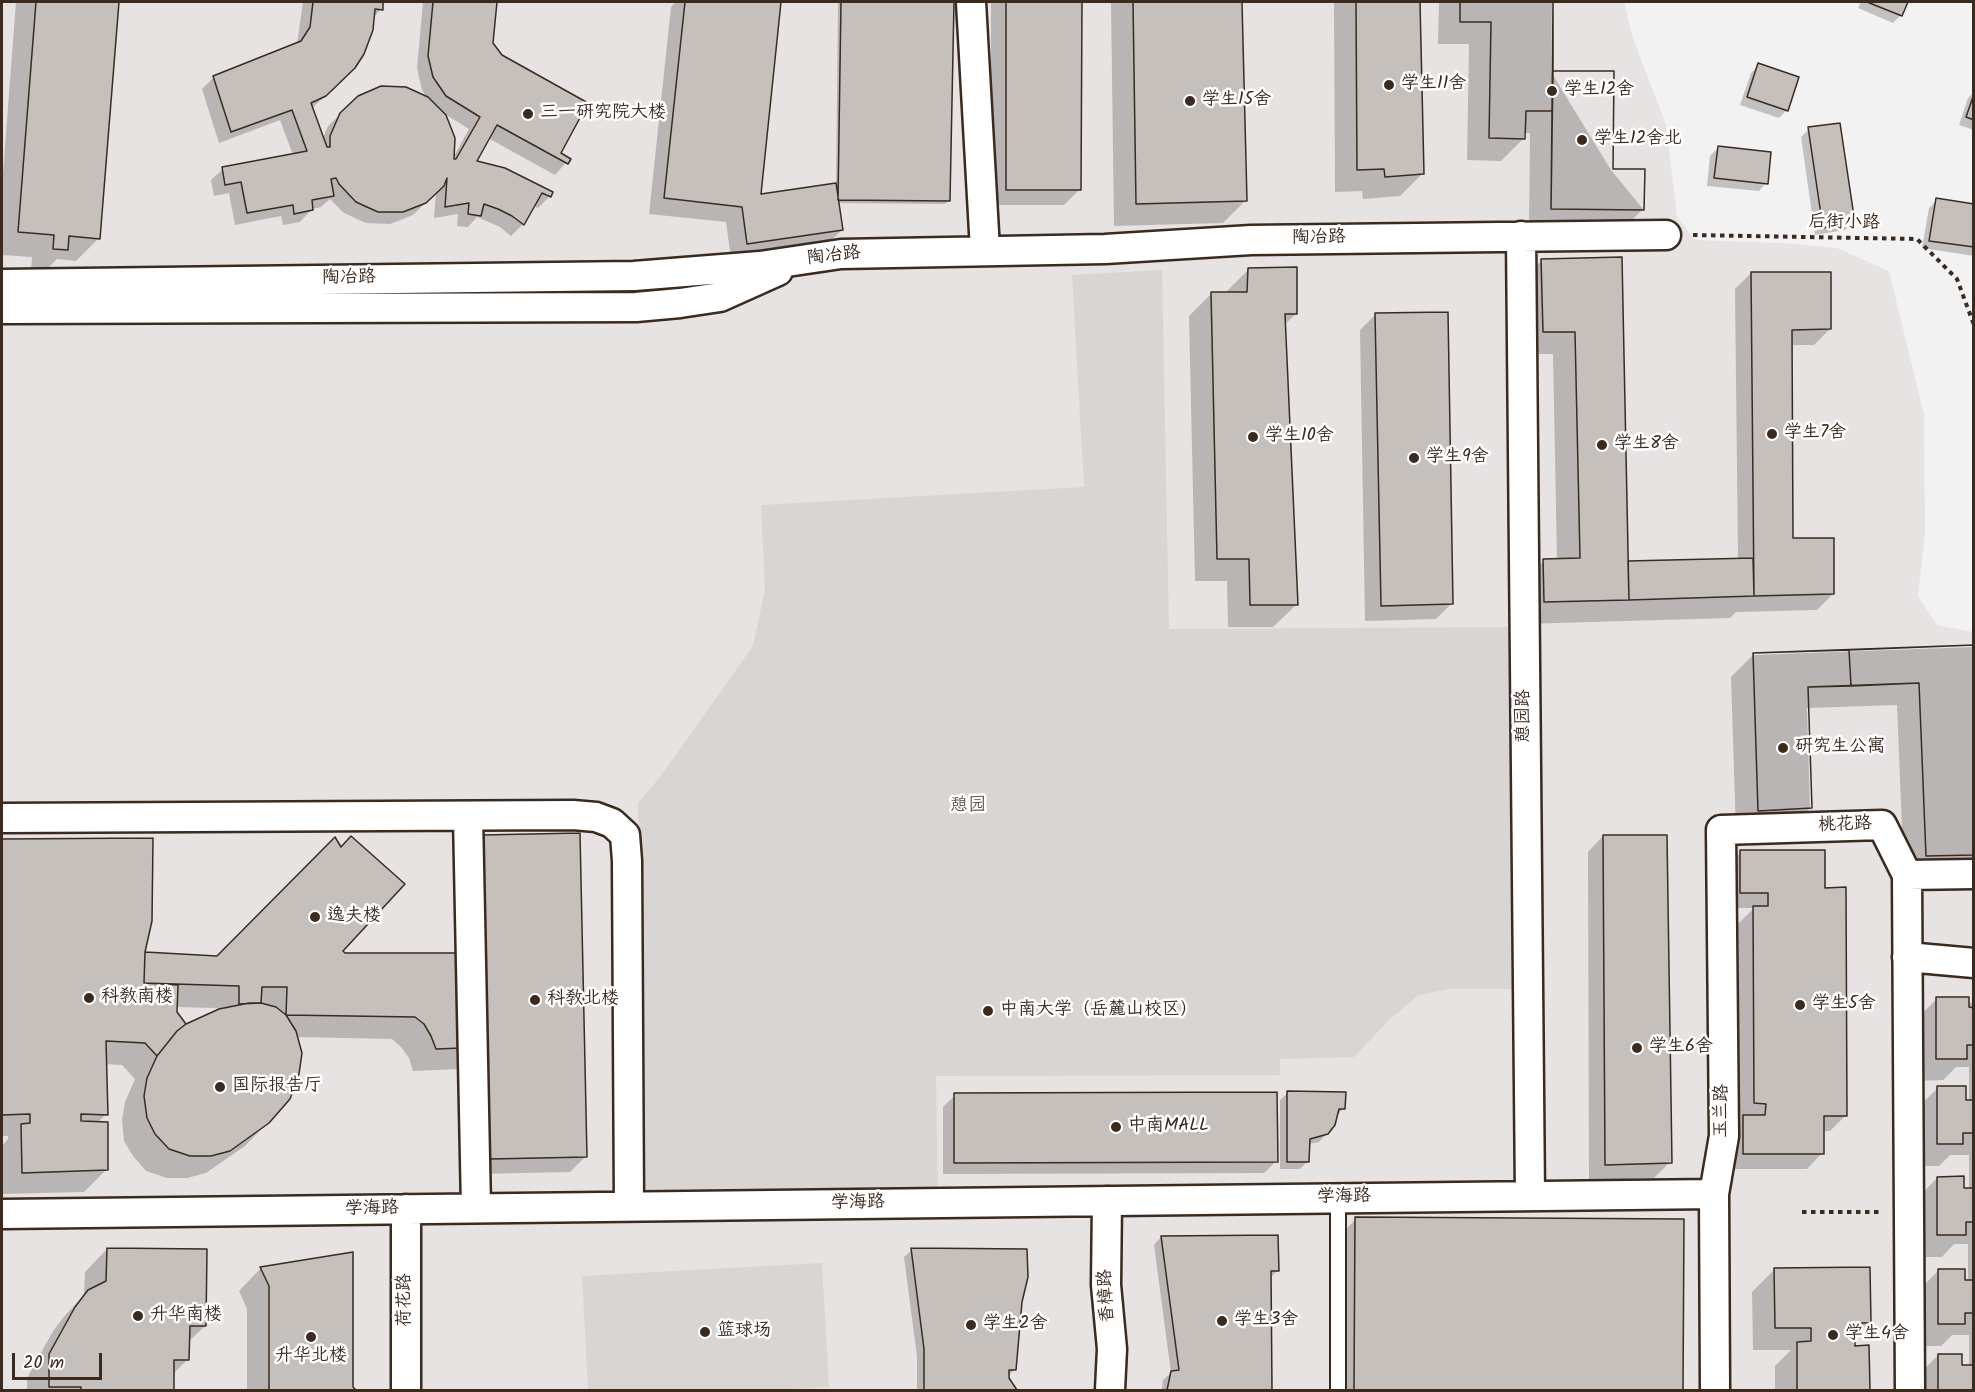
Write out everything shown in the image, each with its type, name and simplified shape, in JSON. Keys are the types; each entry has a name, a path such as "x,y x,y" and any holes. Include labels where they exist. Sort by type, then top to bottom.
{"street":[{"path":"971,2 985,250"},
{"name":"陶冶路","path":"2,284 634,276 760,266 841,254 1105,249 1251,240 1666,234"},
{"name":"憩园路","path":"1521,236 1530,1196"},
{"path":"2,309 636,307 720,297 796,262"},
{"path":"2,819 573,815 596,817 612,823 625,835 627,861 629,1206"},
{"path":"468,816 476,1208"},
{"name":"桃花路","path":"1722,830 1882,825 1907,875"},
{"name":"玉兰路","path":"1715,1390 1714,1194 1724,1136 1722,830"},
{"path":"1910,1390 1907,875 1974,874"},
{"path":"1907,957 1974,963"},
{"name":"学海路","path":"2,1214 1714,1194"},
{"name":"香樟路","path":"1107,1201 1106,1284 1112,1349 1110,1390"},
{"name":"荷花路","path":"406,1209 406,1390"}],"lane":[{"path":"1338,1198 1338,1390"}],"path":[{"name":"后街小路","path":"1666,234 1917,239 1957,279 1974,326"},
{"path":"1802,1212 1909,1212"}],"shaded area":[{"name":"中南大学（岳麓山校区）","path":"2,2 1624,2 1633,38 1666,125 1677,216 1695,240 1783,243 1837,248 1889,271 1924,415 1925,533 1918,596 1937,625 1973,632 1973,1390 2,1390"}],"green space":[{"name":"憩园","path":"1162,270 1169,629 1525,627 1528,989 1448,989 1419,995 1392,1017 1354,1057 1280,1059 1280,1075 936,1076 938,1203 641,1207 638,803 660,777 753,646 765,590 761,505 1084,487 1072,275"},
{"name":"篮球场","path":"822,1263 829,1387 772,1390 588,1390 582,1276"}],"building":[{"path":"36,2 119,2 100,239 69,236 68,250 53,249 54,235 18,232"},
{"name":"三一研究院大楼","path":"313,2 383,2 383,10 375,9 373,30 364,54 355,68 326,96 311,103 327,147 330,147 330,136 340,113 358,96 381,86 406,87 428,97 446,115 455,138 454,159 456,159 480,117 446,96 433,77 428,56 433,2 497,2 493,43 502,55 588,103 561,153 571,159 568,164 497,125 477,161 505,168 553,192 551,197 542,193 524,225 512,216 484,204 481,216 468,214 469,203 445,207 447,178 444,186 426,203 403,212 378,212 356,202 336,178 331,179 334,196 312,200 313,210 294,214 293,205 247,213 241,182 225,185 222,167 307,151 292,110 231,132 213,76 301,41 310,27"},
{"path":"685,2 781,2 761,194 836,183 843,230 747,244 742,207 664,198"},
{"path":"841,2 954,2 950,201 838,200"},
{"path":"1006,2 1082,2 1081,190 1006,190"},
{"name":"学生15舍","path":"1133,2 1242,2 1247,201 1136,204"},
{"name":"学生11舍","path":"1356,2 1420,2 1424,174 1385,177 1384,169 1357,170"},
{"name":"学生12舍","path":"1460,2 1553,2 1553,71 1614,71 1613,169 1645,169 1644,210 1551,209 1552,111 1526,111 1525,139 1489,138 1491,22 1460,22"},
{"path":"1460,2 1553,2 1552,111 1526,111 1525,139 1489,138 1491,22 1460,22"},
{"path":"1867,2 1908,2 1902,16"},
{"path":"1758,63 1799,77 1788,111 1747,97"},
{"name":"学生12舍北","path":"1553,71 1614,71 1613,169 1645,169 1644,210 1551,209"},
{"path":"1974,94 1974,120 1966,117"},
{"path":"1840,123 1855,223 1823,228 1808,127"},
{"path":"1718,146 1771,152 1768,184 1714,178"},
{"path":"1936,198 1974,204 1974,247 1929,241"},
{"name":"学生8舍","path":"1622,257 1629,600 1544,602 1543,559 1580,558 1575,332 1543,332 1541,259"},
{"name":"学生10舍","path":"1297,267 1297,314 1285,314 1298,605 1250,605 1249,559 1217,559 1211,292 1247,292 1248,268"},
{"name":"学生7舍","path":"1751,272 1831,272 1831,329 1792,330 1793,538 1834,538 1834,594 1754,596"},
{"name":"学生9舍","path":"1448,312 1453,604 1381,606 1375,313"},
{"path":"1753,558 1754,596 1629,600 1628,561"},
{"name":"研究生公寓","path":"1974,645 1974,855 1926,856 1919,683 1808,687 1812,808 1758,811 1753,653"},
{"path":"1974,645 1974,855 1926,856 1919,683 1851,686 1849,650"},
{"path":"1849,650 1851,686 1808,687 1812,808 1758,811 1753,653"},
{"name":"科教北楼","path":"580,833 587,1157 490,1159 482,835"},
{"name":"学生6舍","path":"1603,835 1667,835 1672,1163 1605,1165"},
{"name":"逸夫楼","path":"351,836 405,884 343,951 345,953 485,953 487,1047 436,1049 424,1024 415,1017 286,1015 287,987 262,987 261,1003 239,1004 239,986 144,983 145,952 217,956 335,837 341,847"},
{"name":"科教南楼","path":"153,838 152,921 145,952 144,983 178,985 177,1012 186,1024 177,1031 157,1056 145,1043 106,1041 108,1115 81,1114 81,1121 108,1122 108,1170 22,1173 21,1124 30,1123 30,1114 2,1115 2,839"},
{"name":"学生5舍","path":"1740,850 1825,850 1825,888 1846,887 1847,1116 1824,1116 1824,1154 1743,1154 1743,1115 1765,1115 1766,1104 1754,1103 1753,906 1768,906 1768,893 1740,893"},
{"path":"1936,997 1969,997 1969,1007 1974,1008 1974,1045 1967,1045 1967,1059 1936,1059"},
{"name":"国际报告厅","path":"249,1003 276,1007 286,1015 296,1031 302,1053 299,1074 290,1099 269,1123 230,1151 211,1156 190,1156 169,1149 155,1134 147,1118 144,1096 147,1078 157,1056 177,1031 186,1024 219,1009"},
{"path":"1937,1086 1966,1086 1966,1100 1974,1100 1974,1133 1963,1133 1963,1144 1937,1144"},
{"path":"1287,1091 1346,1092 1345,1109 1339,1109 1335,1125 1328,1134 1310,1139 1309,1162 1287,1162"},
{"name":"中南MALL","path":"1277,1092 1278,1162 954,1163 954,1093"},
{"path":"1964,1176 1964,1188 1974,1188 1974,1222 1966,1222 1966,1235 1937,1235 1937,1177"},
{"path":"1355,1217 1684,1219 1683,1390 1354,1390"},
{"name":"学生3舍","path":"1278,1235 1279,1271 1271,1271 1272,1390 1167,1390 1171,1371 1179,1370 1161,1236"},
{"name":"升华南楼","path":"107,1248 207,1249 206,1326 190,1326 189,1360 174,1360 174,1390 81,1390 81,1387 49,1387 49,1354 75,1307 88,1290 106,1281"},
{"name":"学生2舍","path":"911,1248 1027,1249 1028,1277 1022,1302 1016,1370 1009,1370 1009,1378 1017,1390 924,1390 924,1349"},
{"name":"升华北楼","path":"353,1252 353,1387 356,1390 269,1390 269,1286 260,1267"},
{"name":"学生4舍","path":"1870,1267 1871,1323 1855,1323 1855,1346 1869,1345 1870,1390 1797,1390 1797,1342 1811,1341 1811,1328 1775,1328 1774,1268"},
{"path":"1938,1269 1965,1269 1965,1280 1974,1280 1974,1313 1965,1313 1965,1324 1938,1324"},
{"path":"1938,1354 1962,1354 1962,1365 1974,1365 1974,1390 1938,1390"}],"place":[{"name":"学生11舍","path":"1389,85"},
{"name":"学生12舍","path":"1552,91"},
{"name":"学生15舍","path":"1190,101"},
{"name":"三一研究院大楼","path":"528,114"},
{"name":"学生12舍北","path":"1582,140"},
{"name":"学生7舍","path":"1772,434"},
{"name":"学生10舍","path":"1253,437"},
{"name":"学生8舍","path":"1602,445"},
{"name":"学生9舍","path":"1414,458"},
{"name":"研究生公寓","path":"1783,748"},
{"name":"逸夫楼","path":"315,917"},
{"name":"科教南楼","path":"89,998"},
{"name":"科教北楼","path":"535,1000"},
{"name":"学生5舍","path":"1800,1005"},
{"name":"中南大学（岳麓山校区）","path":"988,1011"},
{"name":"学生6舍","path":"1637,1048"},
{"name":"国际报告厅","path":"220,1087"},
{"name":"中南MALL","path":"1116,1127"},
{"name":"升华南楼","path":"138,1316"},
{"name":"学生3舍","path":"1222,1321"},
{"name":"学生2舍","path":"971,1325"},
{"name":"篮球场","path":"705,1332"},
{"name":"学生4舍","path":"1833,1335"},
{"name":"升华北楼","path":"311,1337"}]}
